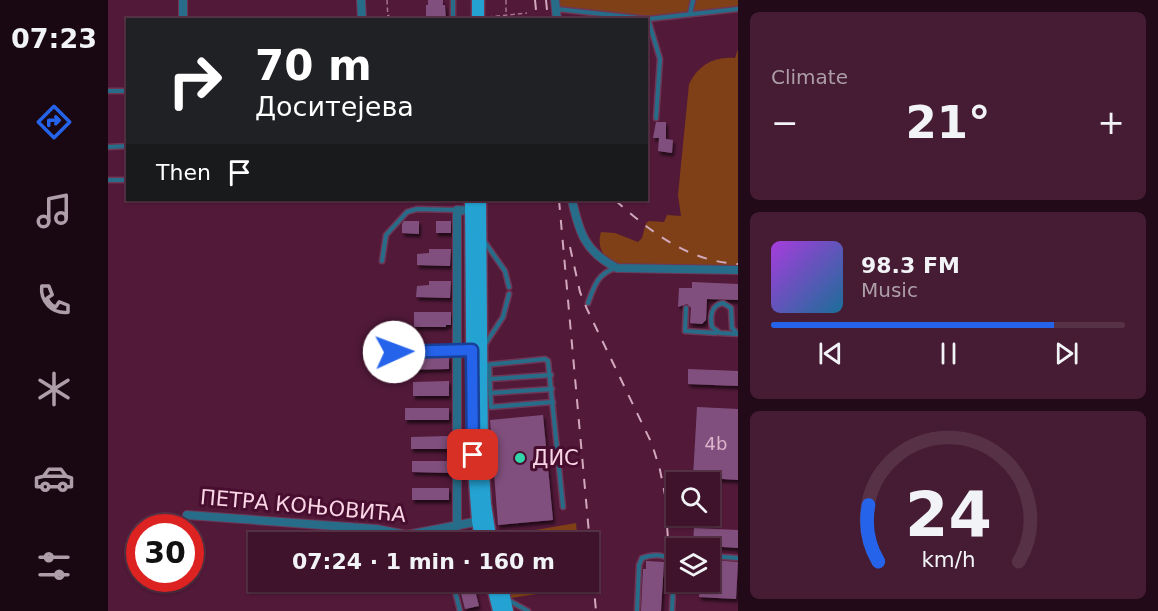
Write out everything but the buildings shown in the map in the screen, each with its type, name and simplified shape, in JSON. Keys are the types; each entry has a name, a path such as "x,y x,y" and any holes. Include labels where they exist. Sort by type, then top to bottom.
{"main road":[{"path":"470,0 476,18"},
{"path":"476,18 478,0"},
{"path":"476,205 480,235 477,351"},
{"path":"476,205 477,351 481,365 473,455 482,532"},
{"path":"482,520 487,532"},
{"path":"494,592 498,611"}],"street":[{"path":"183,0 183,18"},
{"path":"361,0 362,18"},
{"path":"555,0 557,18"},
{"path":"572,201 581,235 589,248 602,260 617,268 738,270"},
{"path":"457,526 457,210 476,205"},
{"path":"394,352 477,351"},
{"name":"ПЕТРА КОЊОВИЋА","path":"204,516 376,529 404,535 482,520"}],"lane":[{"path":"453,0 453,18"},
{"path":"690,14 693,0"},
{"path":"556,9 639,18"},
{"path":"656,118 660,59 648,19 738,9"},
{"path":"108,91 126,91"},
{"path":"108,147 126,146"},
{"path":"108,180 126,180"},
{"path":"382,261 386,235 407,212 417,209 457,210"},
{"path":"480,235 505,272 509,287"},
{"path":"588,303 601,275 617,268"},
{"path":"477,351 503,316 509,294"},
{"path":"720,333 712,327 712,310 716,305 723,303 731,308 732,328 738,334"},
{"path":"686,308 685,332 738,334"},
{"path":"553,402 491,407 490,379 481,365 545,359 549,363 551,375 563,507"},
{"path":"490,379 551,375"},
{"path":"490,393 552,389"},
{"path":"637,611 639,565 642,558 666,556"},
{"path":"720,557 738,558"},
{"path":"455,592 459,611"},
{"path":"672,611 673,592"},
{"path":"506,605 528,611"}],"path":[{"path":"387,0 388,18"},
{"path":"506,0 506,16"},
{"path":"486,18 527,13"},
{"path":"388,14 391,18"}],"shaded area":[{"path":"555,0 738,0 738,9 648,19 556,9"},
{"path":"738,49 738,270 617,268 605,257 601,248 601,232 615,233 638,242 649,221 664,222 667,215 681,216 678,195 689,84 702,67 714,60 735,58"},
{"path":"576,523 577,532 524,532"},
{"path":"503,592 550,592 505,599"}],"railway":[{"path":"535,0 537,18"},
{"path":"546,0 548,18"},
{"path":"559,201 596,611"},
{"path":"616,201 656,234 686,251 720,262 738,264"},
{"path":"570,247 580,292 587,309 652,444 665,495 668,538"}],"place":[{"name":"ДИС","path":"520,458"}],"route":[{"path":"394,352 472,350 473,455"}]}
